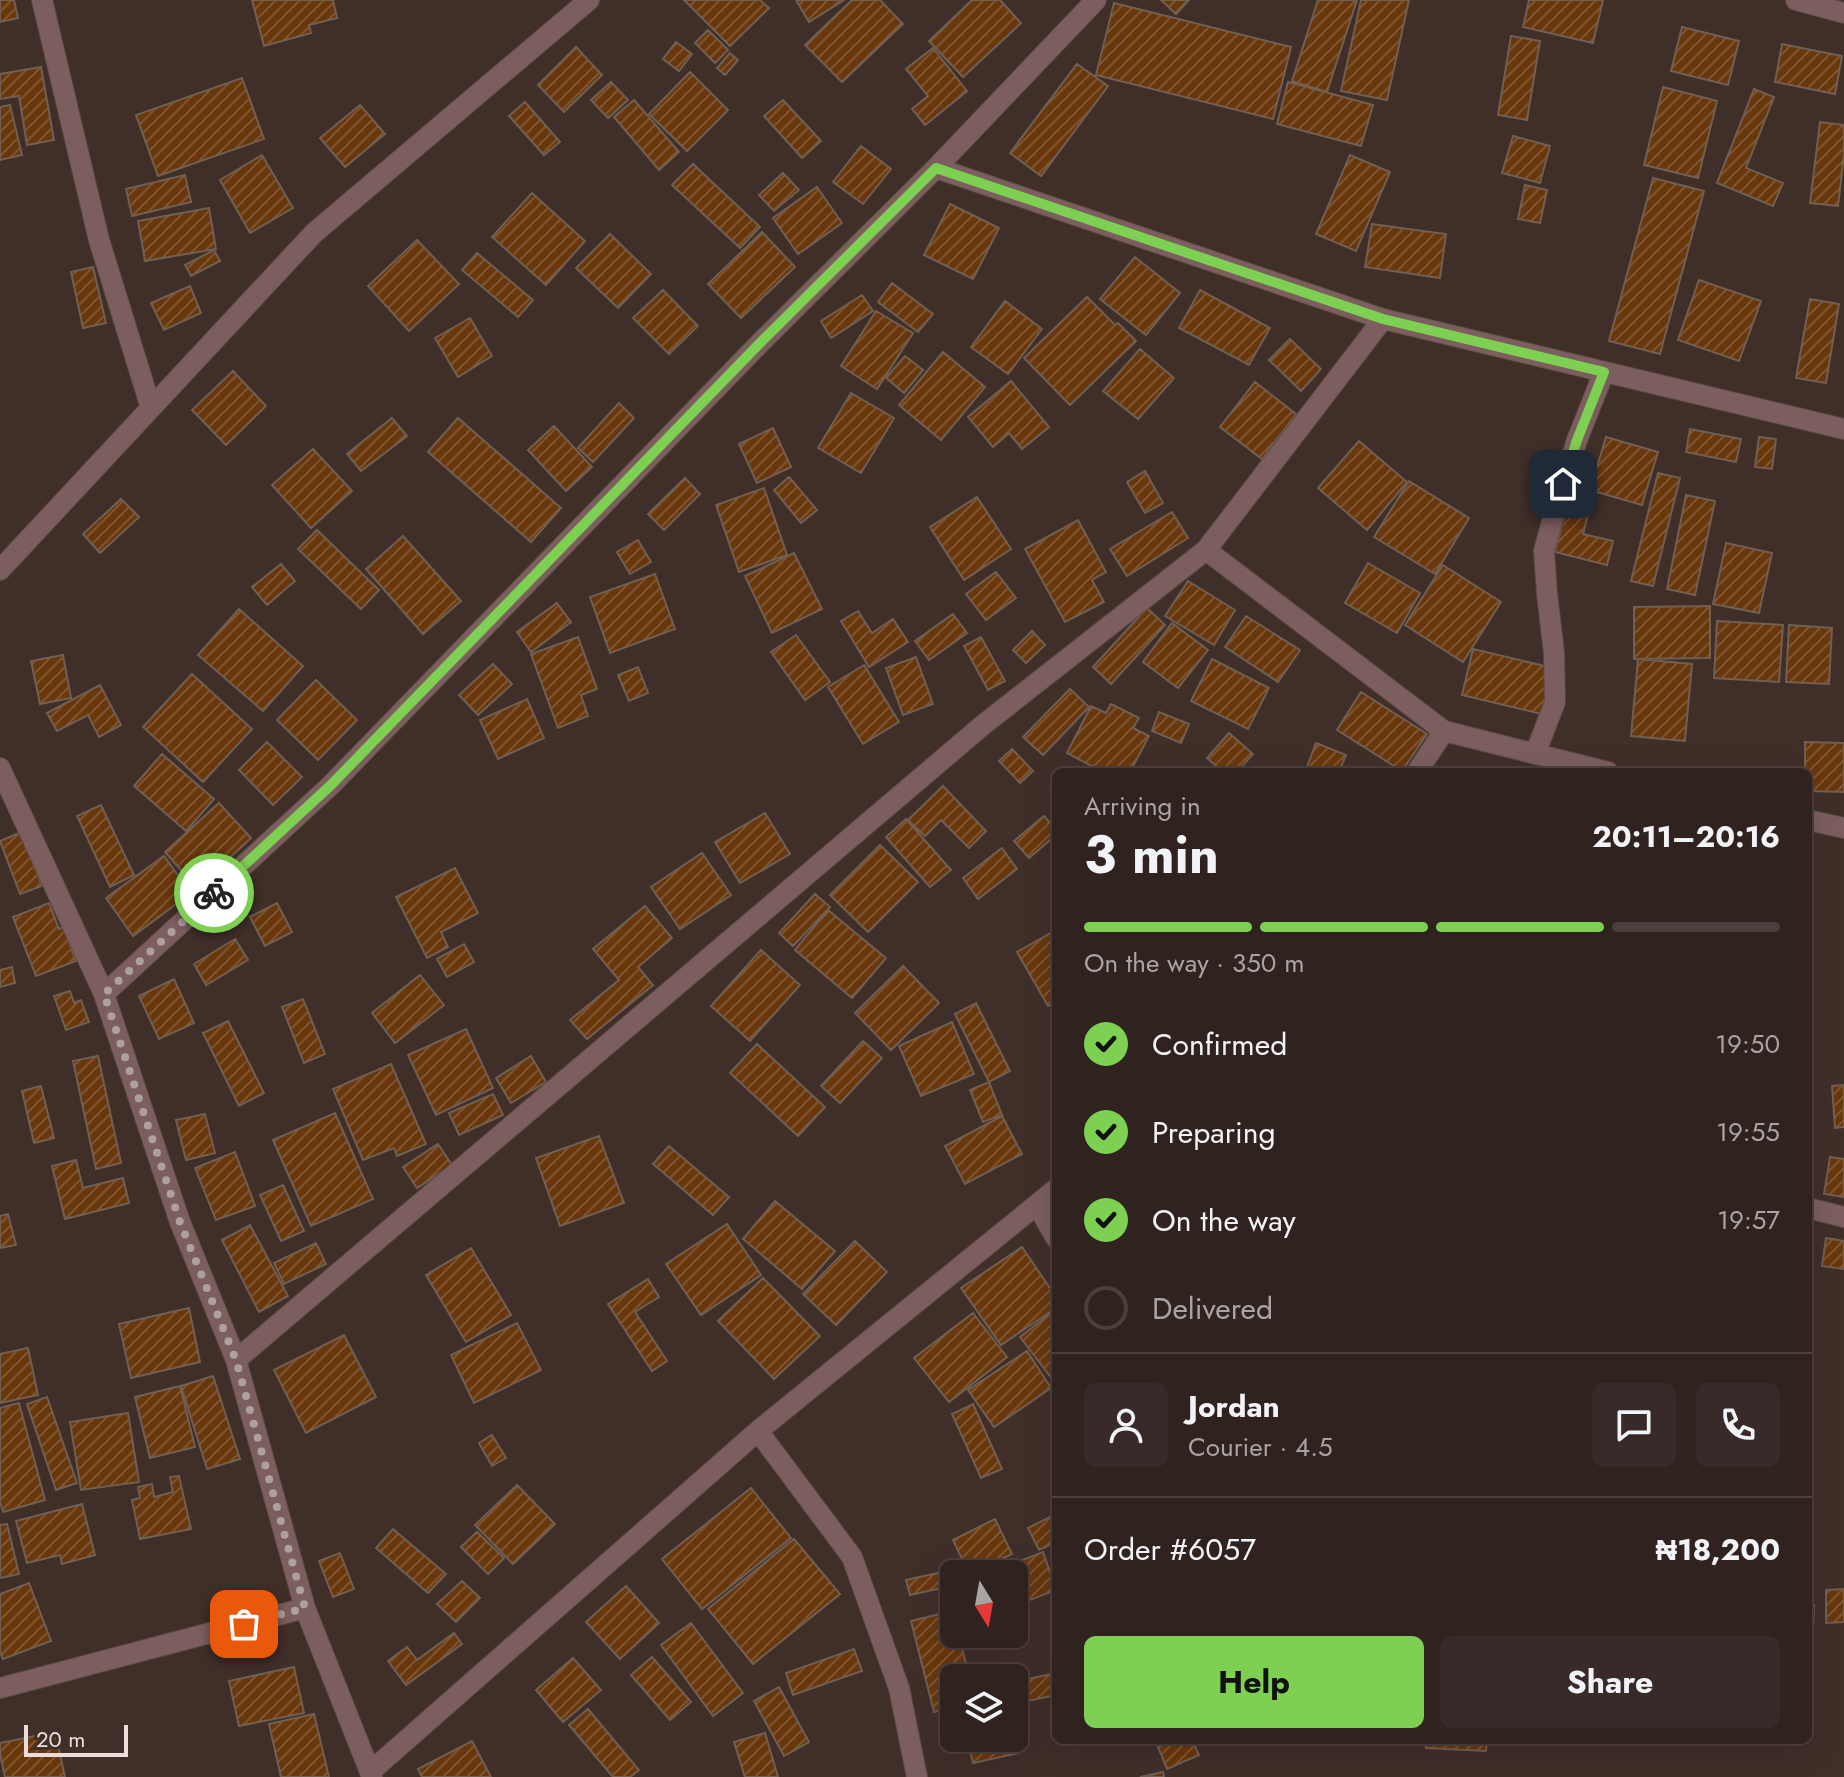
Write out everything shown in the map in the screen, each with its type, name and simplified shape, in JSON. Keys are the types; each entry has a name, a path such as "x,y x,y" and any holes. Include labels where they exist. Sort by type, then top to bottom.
{"street":[{"path":"42,0 99,240 151,408"},
{"path":"0,570 314,233 589,0"},
{"path":"104,994 331,785 759,344 936,168 1096,0"},
{"path":"1796,0 1844,13"},
{"path":"936,168 1383,319 1844,429"},
{"path":"236,1360 983,725 1206,550 1383,319"},
{"path":"1535,754 1555,702 1554,653 1544,551 1577,440 1604,372"},
{"path":"1206,550 1444,731 1592,768"},
{"path":"1420,768 1444,731"},
{"path":"0,768 104,994 180,1222 236,1360 305,1608 371,1774 758,1431 1052,1192"},
{"path":"1812,821 1844,828"},
{"path":"1037,1205 1052,1231"},
{"path":"1812,1209 1844,1217"},
{"path":"758,1431 852,1557 899,1688 917,1777"},
{"path":"0,1688 305,1608"}],"building":[{"path":"0,0 14,0 18,18 0,22"},
{"path":"252,0 333,0 337,18 309,25 311,33 264,46"},
{"path":"684,0 760,0 769,8 730,46"},
{"path":"796,0 844,0 809,22"},
{"path":"852,0 880,0 903,24 842,82 805,45"},
{"path":"972,0 1000,0 1021,23 963,77 929,41"},
{"path":"1161,0 1189,0 1176,14"},
{"path":"1318,0 1357,0 1327,92 1292,81"},
{"path":"1361,0 1409,0 1387,100 1341,91"},
{"path":"1529,0 1603,0 1593,43 1523,27"},
{"path":"1114,3 1291,47 1273,119 1096,75"},
{"path":"1682,27 1739,41 1728,85 1671,71"},
{"path":"708,30 728,50 715,63 695,43"},
{"path":"1511,36 1540,41 1527,120 1498,115"},
{"path":"676,42 692,54 679,71 663,59"},
{"path":"1782,44 1842,56 1835,94 1775,82"},
{"path":"576,47 602,75 564,112 538,85"},
{"path":"933,48 967,91 925,125 912,109 928,96 906,69"},
{"path":"730,53 738,60 725,75 717,68"},
{"path":"1077,64 1108,86 1041,176 1010,153"},
{"path":"41,67 54,140 27,145 19,96 0,99 0,74"},
{"path":"690,72 728,110 687,151 649,114"},
{"path":"242,78 264,139 158,176 136,115"},
{"path":"611,82 628,100 608,118 591,100"},
{"path":"1288,82 1373,105 1361,146 1277,124"},
{"path":"1663,87 1717,101 1698,178 1644,165"},
{"path":"1754,89 1774,97 1746,168 1783,183 1773,206 1717,183"},
{"path":"634,100 679,152 659,170 614,117"},
{"path":"783,100 821,141 802,158 764,116"},
{"path":"525,102 560,142 544,155 509,116"},
{"path":"10,105 22,155 0,160 0,107"},
{"path":"360,105 385,134 345,167 320,138"},
{"path":"1820,122 1844,125 1838,206 1810,203"},
{"path":"1513,136 1550,146 1540,183 1502,173"},
{"path":"861,146 891,169 863,204 833,182"},
{"path":"262,155 293,208 250,233 220,180"},
{"path":"1350,155 1390,172 1356,251 1316,234"},
{"path":"693,164 760,227 740,248 672,185"},
{"path":"783,173 799,190 774,211 759,195"},
{"path":"185,175 191,202 132,216 126,189"},
{"path":"1653,178 1704,191 1660,354 1609,341"},
{"path":"1525,185 1547,190 1540,223 1518,219"},
{"path":"817,187 842,223 798,254 773,218"},
{"path":"532,193 585,241 546,285 492,237"},
{"path":"950,204 999,228 973,279 924,255"},
{"path":"209,208 216,249 145,261 138,221"},
{"path":"1372,224 1446,234 1440,278 1365,267"},
{"path":"762,232 795,267 741,318 708,284"},
{"path":"610,234 651,274 618,308 576,268"},
{"path":"417,240 459,284 409,331 368,286"},
{"path":"214,250 220,261 191,276 185,265"},
{"path":"477,253 533,300 518,317 462,270"},
{"path":"1135,257 1180,293 1146,335 1100,299"},
{"path":"93,267 106,323 83,328 71,272"},
{"path":"1699,280 1761,301 1739,361 1678,340"},
{"path":"892,283 933,314 918,332 878,302"},
{"path":"190,286 201,313 164,330 151,303"},
{"path":"663,290 698,326 669,354 633,318"},
{"path":"1200,290 1270,328 1249,365 1179,328"},
{"path":"862,295 873,311 831,338 821,321"},
{"path":"1087,297 1136,341 1070,405 1024,358"},
{"path":"1810,299 1839,304 1826,383 1796,378"},
{"path":"1005,301 1042,329 1008,374 971,347"},
{"path":"876,311 913,333 877,389 841,366"},
{"path":"470,318 492,356 458,377 435,338"},
{"path":"1290,339 1321,369 1301,391 1269,360"},
{"path":"1140,349 1174,378 1138,419 1103,391"},
{"path":"943,352 985,387 941,440 899,405"},
{"path":"905,356 923,370 904,393 886,378"},
{"path":"233,371 266,406 226,445 192,410"},
{"path":"1011,381 1049,427 1022,449 1009,433 993,447 968,417"},
{"path":"1255,382 1296,414 1262,459 1220,427"},
{"path":"851,393 894,418 861,473 818,448"},
{"path":"619,403 634,418 593,462 578,448"},
{"path":"392,418 407,436 361,471 347,454"},
{"path":"458,418 561,508 531,542 428,452"},
{"path":"554,426 592,467 566,491 528,450"},
{"path":"773,428 791,467 757,483 739,444"},
{"path":"1690,429 1741,439 1736,462 1686,452"},
{"path":"1606,437 1658,452 1642,505 1590,490"},
{"path":"1759,437 1776,439 1772,469 1755,467"},
{"path":"1359,441 1407,482 1367,530 1318,488"},
{"path":"313,449 352,491 311,528 272,485"},
{"path":"1145,471 1163,503 1145,513 1127,482"},
{"path":"1658,473 1680,478 1653,586 1631,581"},
{"path":"789,477 817,510 801,523 774,490"},
{"path":"685,478 700,494 664,530 648,514"},
{"path":"1409,481 1469,518 1435,574 1374,537"},
{"path":"764,488 787,555 739,572 716,505"},
{"path":"1571,491 1593,496 1583,534 1613,541 1607,565 1555,552"},
{"path":"1686,495 1715,501 1695,595 1667,589"},
{"path":"977,497 1011,549 964,580 930,527"},
{"path":"121,499 139,517 100,553 83,534"},
{"path":"1172,512 1188,538 1127,576 1110,549"},
{"path":"1078,520 1106,572 1092,580 1104,602 1065,622 1025,549"},
{"path":"317,530 379,590 361,609 298,549"},
{"path":"403,536 461,601 423,634 366,569"},
{"path":"638,540 651,562 630,574 617,552"},
{"path":"1726,543 1772,553 1759,613 1713,604"},
{"path":"794,553 822,609 772,633 745,576"},
{"path":"1368,563 1420,593 1397,633 1345,603"},
{"path":"281,564 295,581 267,605 252,587"},
{"path":"1443,565 1501,602 1463,662 1405,625"},
{"path":"996,572 1016,598 986,620 966,594"},
{"path":"655,574 675,629 610,653 590,597"},
{"path":"1188,581 1235,610 1214,645 1165,616"},
{"path":"557,603 571,622 531,652 517,632"},
{"path":"1710,606 1710,658 1634,659 1634,607"},
{"path":"1147,608 1165,625 1111,684 1093,667"},
{"path":"239,609 303,666 263,711 198,655"},
{"path":"858,611 872,633 893,619 908,642 869,667 841,621"},
{"path":"953,614 967,633 929,660 915,641"},
{"path":"1246,616 1300,650 1278,682 1225,647"},
{"path":"1717,621 1783,625 1779,682 1714,678"},
{"path":"1172,623 1208,650 1178,688 1143,662"},
{"path":"1789,625 1832,628 1829,684 1786,682"},
{"path":"1032,631 1045,645 1026,663 1013,650"},
{"path":"796,635 830,682 805,700 771,652"},
{"path":"578,637 597,689 581,695 588,716 558,728 531,654"},
{"path":"981,637 1005,681 988,690 964,646"},
{"path":"1473,649 1553,668 1542,714 1462,695"},
{"path":"63,655 71,698 40,704 31,661"},
{"path":"916,657 933,704 903,715 886,668"},
{"path":"1212,659 1269,688 1248,729 1191,701"},
{"path":"1638,659 1692,664 1685,741 1631,736"},
{"path":"493,664 512,684 478,715 459,695"},
{"path":"864,665 899,722 863,744 828,687"},
{"path":"638,667 648,693 629,701 618,675"},
{"path":"192,674 252,729 203,782 143,727"},
{"path":"316,680 357,720 318,760 277,720"},
{"path":"100,685 121,725 99,737 88,715 57,731 47,713"},
{"path":"1070,689 1089,707 1043,755 1023,737"},
{"path":"1361,692 1427,734 1404,768 1397,768 1337,730"},
{"path":"527,699 544,738 498,759 480,720"},
{"path":"1111,704 1139,718 1133,728 1149,736 1132,768 1095,768 1067,753 1091,706 1106,713"},
{"path":"1159,712 1189,724 1181,743 1152,731"},
{"path":"1229,733 1253,754 1241,768 1218,768 1207,758"},
{"path":"267,742 302,777 273,805 239,770"},
{"path":"1805,742 1844,743 1844,792 1812,791 1812,768 1805,768"},
{"path":"1316,743 1346,755 1341,768 1307,768"},
{"path":"1012,749 1033,771 1020,783 999,761"},
{"path":"162,754 214,799 186,831 134,786"},
{"path":"943,786 986,831 969,848 941,820 925,836 908,820"},
{"path":"219,803 251,838 197,888 165,852"},
{"path":"101,805 134,875 110,887 77,816"},
{"path":"765,813 790,854 740,883 715,842"},
{"path":"1044,816 1052,825 1052,838 1029,858 1014,841"},
{"path":"906,819 951,870 930,887 886,837"},
{"path":"21,832 42,886 20,894 0,841"},
{"path":"880,845 918,882 868,932 830,895"},
{"path":"1002,848 1017,869 978,899 963,878"},
{"path":"702,853 731,895 680,929 651,887"},
{"path":"164,856 191,893 133,936 106,898"},
{"path":"455,868 478,913 441,932 448,947 427,958 396,897"},
{"path":"815,894 830,907 793,946 779,933"},
{"path":"49,903 59,929 63,927 76,961 36,976 13,917"},
{"path":"277,903 292,932 265,946 250,917"},
{"path":"645,906 672,938 638,967 653,985 587,1039 570,1020 619,980 593,949"},
{"path":"828,910 886,958 852,998 795,950"},
{"path":"1052,932 1052,1004 1048,1006 1017,952"},
{"path":"235,939 248,960 206,985 194,964"},
{"path":"464,944 474,962 447,977 437,959"},
{"path":"761,950 800,985 750,1041 711,1006"},
{"path":"903,966 939,1003 891,1050 855,1013"},
{"path":"12,967 15,983 0,987 0,970"},
{"path":"420,975 444,1005 395,1043 372,1013"},
{"path":"174,979 194,1023 159,1039 139,996"},
{"path":"70,991 74,1003 81,1000 89,1022 66,1030 54,996"},
{"path":"303,999 325,1054 304,1063 282,1007"},
{"path":"976,1003 1010,1071 989,1082 955,1014"},
{"path":"228,1021 264,1093 239,1106 203,1033"},
{"path":"952,1022 974,1074 921,1096 899,1046"},
{"path":"466,1029 493,1088 436,1115 408,1055"},
{"path":"863,1041 882,1058 840,1103 821,1086"},
{"path":"757,1044 825,1107 798,1136 730,1073"},
{"path":"98,1056 121,1163 96,1169 73,1061"},
{"path":"531,1056 546,1082 511,1103 496,1078"},
{"path":"391,1064 426,1144 397,1156 394,1148 363,1160 333,1089"},
{"path":"989,1082 1002,1115 983,1122 970,1090"},
{"path":"1844,1085 1844,1127 1835,1128 1832,1086"},
{"path":"41,1086 54,1138 34,1143 22,1091"},
{"path":"493,1094 503,1115 459,1135 449,1113"},
{"path":"335,1113 373,1199 311,1226 273,1140"},
{"path":"205,1114 215,1153 186,1160 176,1120"},
{"path":"1002,1116 1022,1154 965,1184 945,1146"},
{"path":"599,1136 624,1203 560,1226 536,1158"},
{"path":"438,1144 452,1165 417,1188 403,1167"},
{"path":"669,1146 729,1197 713,1215 653,1164"},
{"path":"235,1152 255,1206 216,1220 195,1168"},
{"path":"1830,1157 1844,1159 1844,1197 1824,1194"},
{"path":"76,1160 83,1188 123,1178 129,1203 65,1219 52,1166"},
{"path":"283,1185 304,1231 281,1241 260,1195"},
{"path":"775,1201 835,1251 802,1289 743,1239"},
{"path":"8,1214 16,1245 0,1248 0,1216"},
{"path":"727,1224 761,1275 701,1315 666,1264"},
{"path":"250,1225 288,1296 259,1312 222,1240"},
{"path":"1826,1238 1844,1241 1844,1269 1822,1266"},
{"path":"855,1241 887,1272 836,1325 803,1294"},
{"path":"316,1243 326,1264 284,1284 274,1263"},
{"path":"1022,1247 1052,1291 1052,1311 1001,1345 961,1288"},
{"path":"471,1248 511,1315 466,1342 426,1275"},
{"path":"763,1278 820,1336 774,1379 718,1321"},
{"path":"648,1279 659,1297 635,1312 667,1361 652,1371 608,1304"},
{"path":"189,1308 200,1362 131,1378 119,1324"},
{"path":"1052,1312 1052,1379 1020,1337"},
{"path":"973,1313 1007,1357 949,1402 914,1358"},
{"path":"517,1323 541,1370 474,1403 451,1355"},
{"path":"344,1335 376,1397 306,1433 274,1370"},
{"path":"28,1348 38,1395 0,1403 0,1354"},
{"path":"1027,1351 1051,1388 994,1427 968,1390"},
{"path":"213,1376 240,1459 207,1469 181,1386"},
{"path":"180,1386 195,1447 150,1458 135,1397"},
{"path":"47,1397 77,1483 56,1490 27,1404"},
{"path":"19,1403 45,1500 3,1512 0,1502 0,1408"},
{"path":"973,1404 1002,1469 981,1478 952,1414"},
{"path":"128,1413 139,1482 81,1490 70,1422"},
{"path":"492,1435 506,1458 492,1466 479,1443"},
{"path":"179,1476 191,1529 140,1539 132,1500 140,1498 138,1487 152,1484 154,1497 173,1492 170,1477"},
{"path":"517,1485 555,1524 513,1564 475,1525"},
{"path":"751,1488 791,1538 702,1609 662,1559"},
{"path":"82,1504 95,1555 62,1564 60,1555 27,1563 16,1521"},
{"path":"1052,1516 1052,1544 1039,1550 1028,1528"},
{"path":"995,1519 1012,1554 999,1560 962,1560 953,1540"},
{"path":"7,1524 19,1574 0,1578 0,1525"},
{"path":"393,1529 446,1574 428,1593 376,1548"},
{"path":"477,1532 504,1558 488,1574 461,1547"},
{"path":"794,1539 840,1594 753,1664 708,1609"},
{"path":"1043,1552 1052,1578 1052,1592 1028,1601 1028,1560 1023,1560"},
{"path":"340,1553 354,1589 333,1597 319,1561"},
{"path":"940,1572 940,1588 910,1595 906,1580"},
{"path":"462,1581 480,1598 456,1622 437,1604"},
{"path":"29,1583 51,1641 3,1659 0,1652 0,1594"},
{"path":"626,1586 659,1623 620,1659 586,1622"},
{"path":"1844,1589 1844,1622 1826,1623 1826,1590"},
{"path":"1812,1605 1814,1605 1812,1652"},
{"path":"940,1614 940,1648 962,1648 966,1664 940,1664 940,1710 934,1712 911,1621"},
{"path":"691,1623 743,1693 713,1716 661,1645"},
{"path":"454,1633 462,1644 406,1685 388,1661 407,1647 417,1660"},
{"path":"854,1649 862,1671 793,1695 786,1673"},
{"path":"652,1657 691,1702 670,1720 631,1675"},
{"path":"573,1658 601,1690 563,1722 536,1690"},
{"path":"294,1667 304,1713 239,1726 229,1681"},
{"path":"1052,1674 1052,1696 1028,1701 1028,1679"},
{"path":"779,1687 809,1742 784,1756 754,1701"},
{"path":"588,1709 639,1770 630,1777 613,1777 569,1725"},
{"path":"314,1714 329,1777 281,1777 269,1724"},
{"path":"55,1732 65,1777 5,1777 0,1743"},
{"path":"765,1733 778,1777 745,1777 734,1742"},
{"path":"472,1741 491,1777 422,1777 418,1769"},
{"path":"1165,1744 1194,1744 1199,1755 1167,1769 1158,1747"},
{"path":"1426,1744 1487,1744 1486,1751 1426,1748"},
{"path":"970,1752 1019,1752 1019,1753 973,1763"},
{"path":"1163,1772 1164,1777 1140,1777"}],"way so far":[{"path":"214,893 104,994 180,1222 236,1360 305,1608 244,1624"}],"route":[{"path":"214,893 331,785 759,344 936,168 1383,319 1604,372 1563,484"}]}
